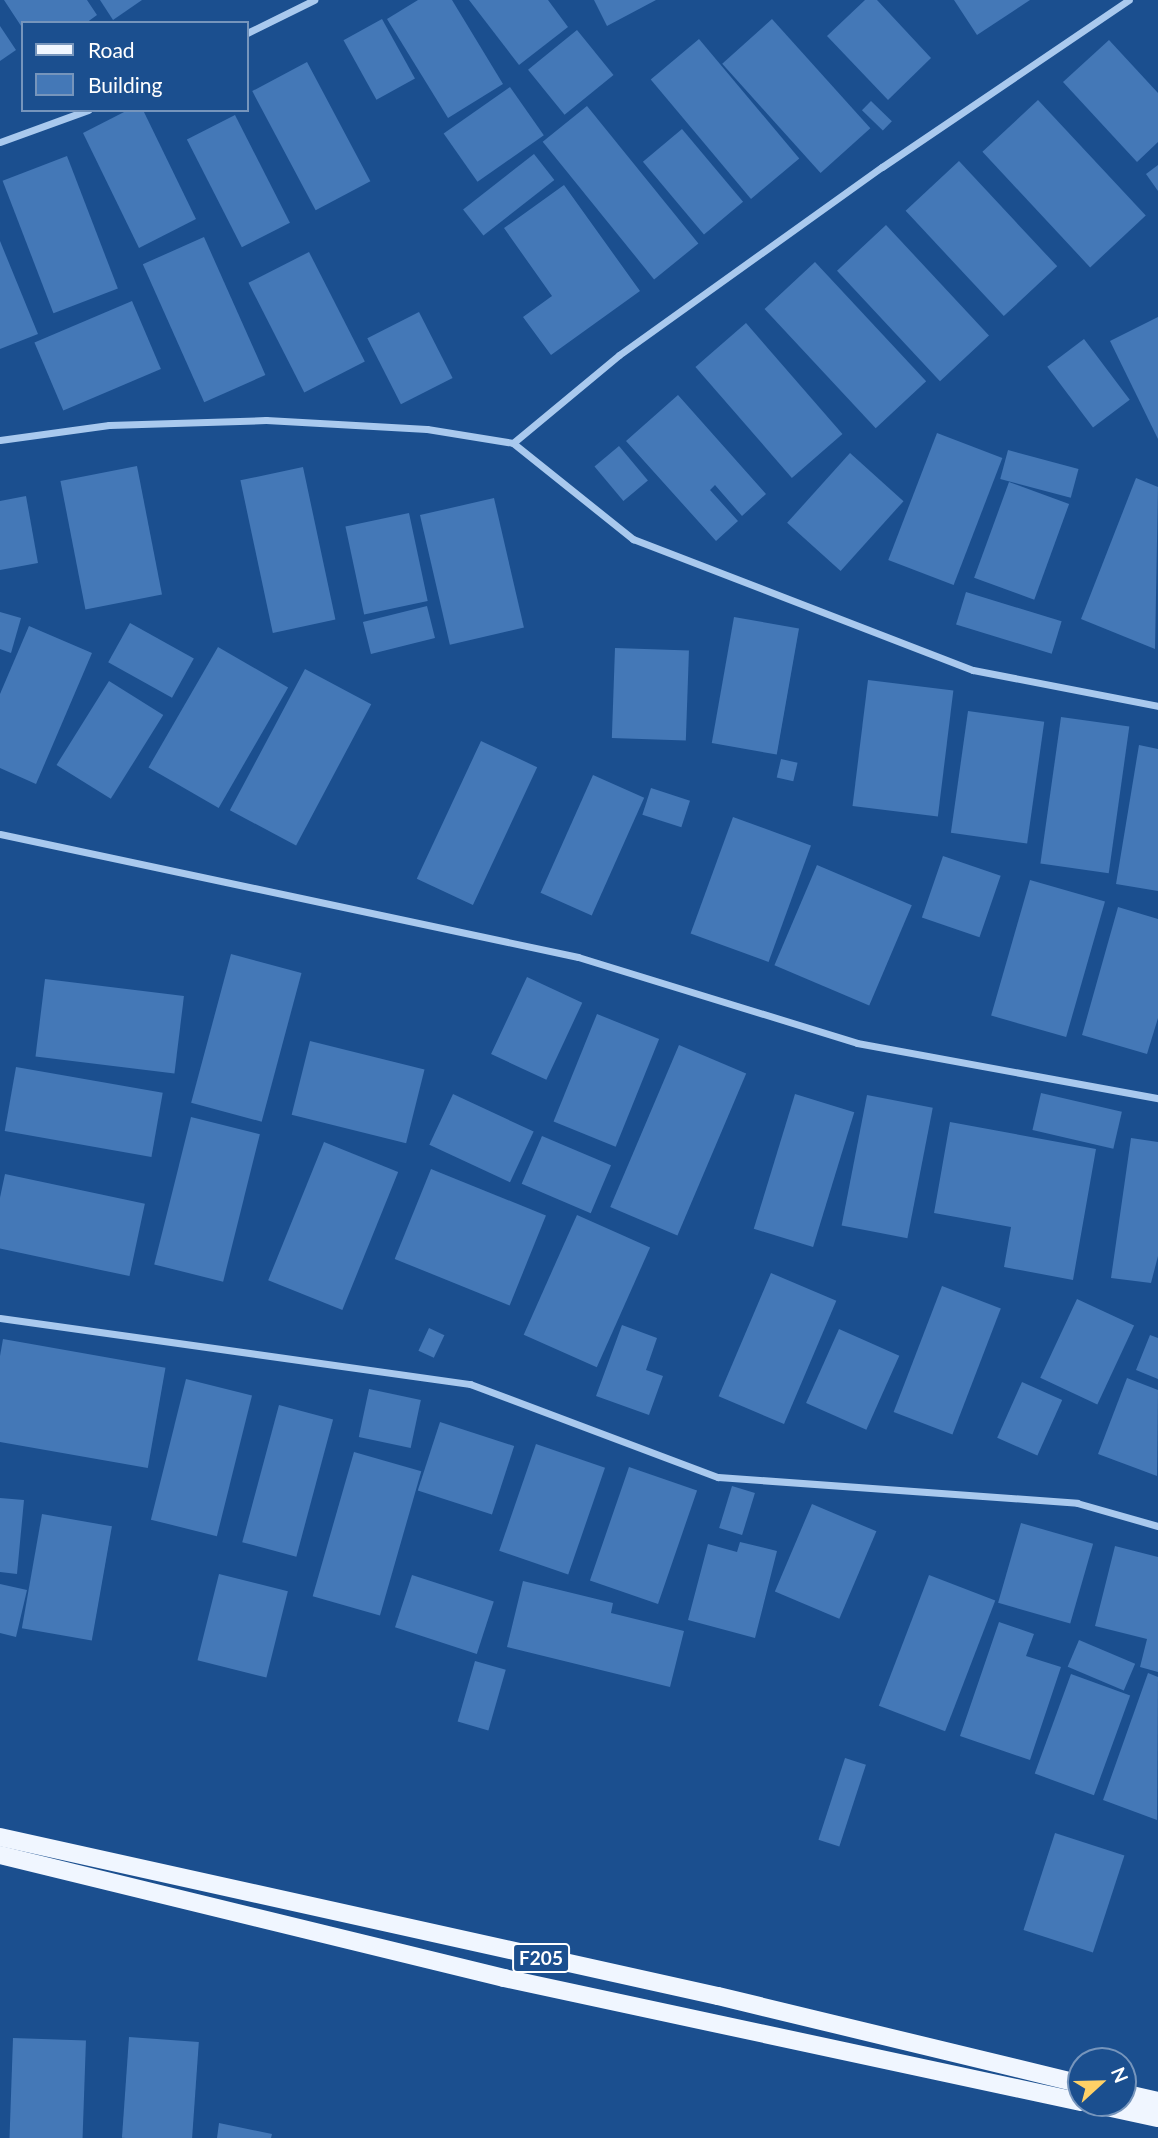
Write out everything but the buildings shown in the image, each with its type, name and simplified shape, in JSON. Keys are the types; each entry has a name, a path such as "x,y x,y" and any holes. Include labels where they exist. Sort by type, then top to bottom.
{"main road":[{"name":"F205","path":"0,1837 705,1993 1067,2081"},
{"path":"61,1870 68,1853"},
{"name":"F205","path":"0,1855 504,1978 1067,2099"},
{"path":"289,1925 295,1904"},
{"path":"1137,2096 1158,2101"},
{"path":"1137,2114 1158,2118"}],"street":[{"path":"248,33 314,0"},
{"path":"513,443 619,355 882,167 1129,0"},
{"path":"0,142 82,112"},
{"path":"0,440 109,425 266,421 427,429 513,443 633,539 973,670 1158,706"},
{"path":"0,834 579,957 857,1043 1158,1098"},
{"path":"0,1318 470,1384 718,1476 1077,1503 1158,1526"}]}
